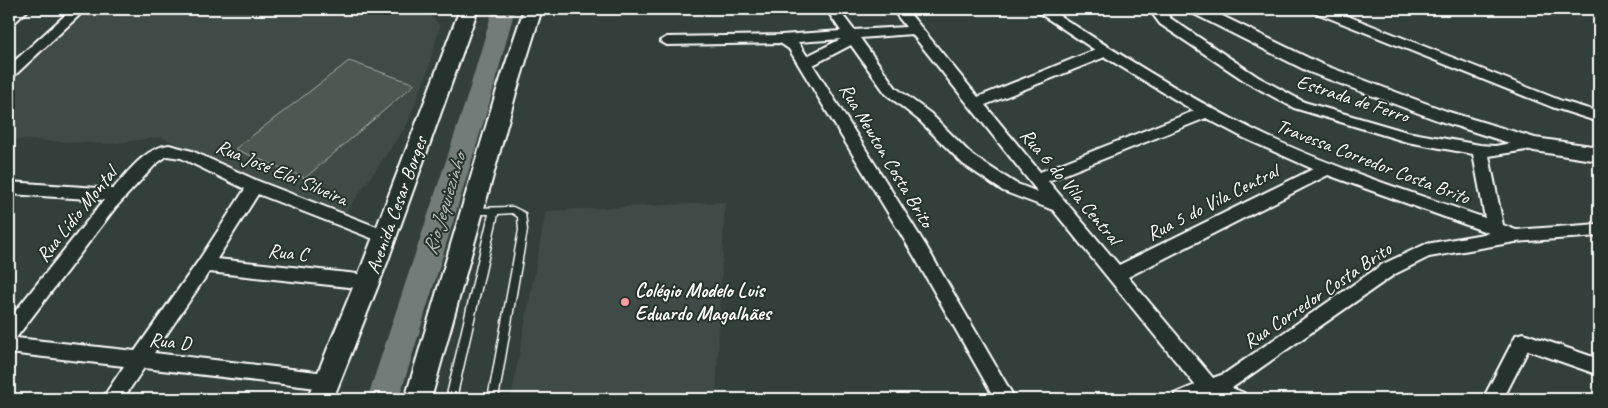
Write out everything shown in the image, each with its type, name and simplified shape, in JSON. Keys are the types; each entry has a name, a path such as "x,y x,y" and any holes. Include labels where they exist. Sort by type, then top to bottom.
{"main road":[{"name":"Avenida Cesar Borges","path":"323,390 367,282 469,9"},
{"path":"418,399 483,211 533,9"}],"street":[{"path":"9,20 22,9"},
{"path":"9,73 79,9"},
{"path":"832,9 891,91 925,117 968,160 1008,187 1058,205"},
{"name":"Rua 6 do Vila Central","path":"899,9 1210,389"},
{"name":"Travessa Corredor Costa Brito","path":"1040,9 1206,112 1280,149 1326,169 1515,236"},
{"name":"Estrada de Ferro","path":"1156,9 1165,21 1173,27 1253,80 1299,105 1407,137 1480,150 1495,151 1534,144"},
{"path":"1196,9 1315,68 1443,116 1534,144 1599,154"},
{"path":"1319,9 1557,104 1599,117"},
{"path":"668,41 851,37 915,30"},
{"path":"805,64 851,37"},
{"name":"Rua Newton Costa Brito","path":"781,39 788,41 794,46 920,250 1005,399"},
{"path":"975,104 1106,51"},
{"path":"1038,179 1206,112"},
{"path":"1480,150 1495,228"},
{"name":"Rua José Eloi Silveira","path":"162,151 178,151 254,187 384,237"},
{"name":"Rua Lídio Montal","path":"9,333 117,195 154,155 162,151"},
{"name":"Rua 5 do Vila Central","path":"1117,274 1326,169"},
{"path":"112,399 205,265 254,187"},
{"path":"9,188 117,195"},
{"name":"Rua Corredor Costa Brito","path":"1184,399 1231,380 1389,269 1426,251 1515,236 1599,230"},
{"name":"Rua C","path":"205,265 367,282"},
{"path":"1494,399 1524,335 1599,367"},
{"name":"Rua D","path":"9,345 138,360 323,390"},
{"path":"1210,389 1237,399"}],"lane":[{"path":"451,399 483,211 513,210 522,215 523,230 493,399"}],"shaded area":[{"path":"90,9 425,9 440,26 427,73 407,125 342,218 161,137 109,144 9,139 9,84"},
{"path":"349,61 415,84 305,178 235,149"},
{"name":"Colégio Modelo Luis Eduardo Magalhães","path":"725,202 716,393 630,399 511,399 546,211"}],"waterway":[{"name":"Rio Jequiezinho","path":"383,399 480,94 504,9"}],"place":[{"name":"Colégio Modelo Luis Eduardo Magalhães","path":"625,302"}]}
